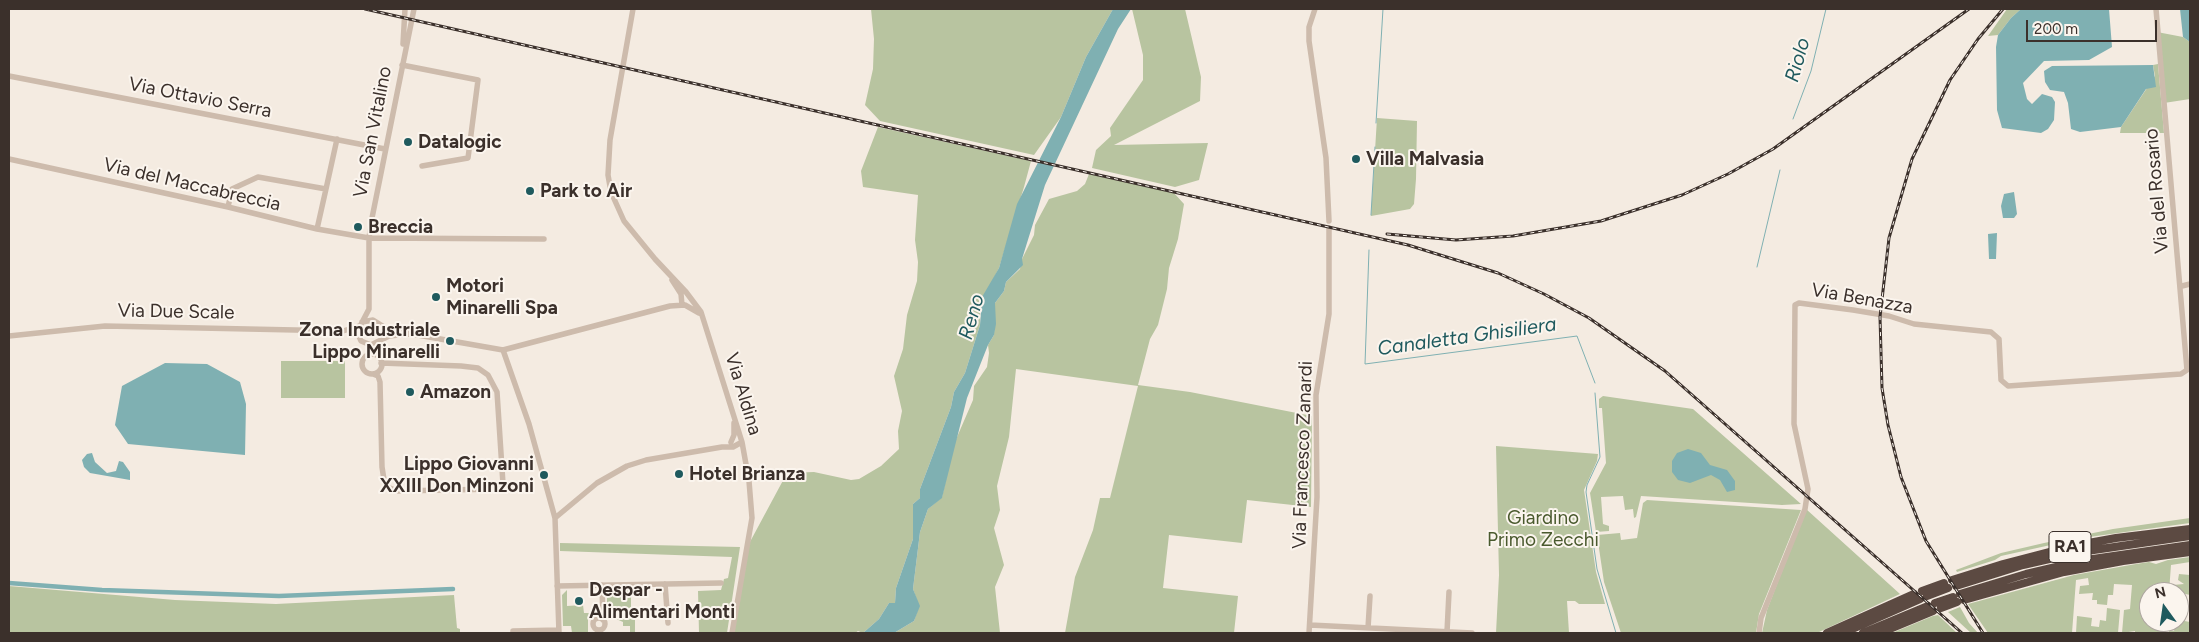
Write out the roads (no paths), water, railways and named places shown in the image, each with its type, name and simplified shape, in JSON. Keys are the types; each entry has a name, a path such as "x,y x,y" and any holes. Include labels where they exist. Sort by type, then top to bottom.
{"highway":[{"name":"RA1","path":"1827,633 2003,564 2072,546 2116,538 2190,529"},
{"path":"1950,584 2080,552 2190,536"},
{"path":"1863,633 2026,574 2077,562 2190,545"},
{"name":"RA1","path":"1959,598 2064,572 2123,560 2190,552"},
{"path":"1843,633 1921,595"},
{"path":"1880,633 1934,607"}],"street":[{"name":"Via San Vitalino","path":"404,53 405,9"},
{"name":"Via San Vitalino","path":"361,324 369,306 369,238 414,9"},
{"name":"Via Aldina","path":"633,9 610,140 608,175 611,192 624,221 691,298 705,322 742,442 752,518 732,633"},
{"path":"1315,9 1309,27 1309,41 1326,158 1329,221"},
{"name":"Via del Rosario","path":"2156,9 2182,286 2187,370"},
{"path":"402,65 478,80 468,158 422,166"},
{"name":"Via Ottavio Serra","path":"9,76 337,138 385,149"},
{"path":"316,229 337,138"},
{"name":"Via del Maccabreccia","path":"9,159 228,207 316,229 369,238 544,239"},
{"path":"228,207 229,195 234,187 258,177 326,189"},
{"name":"Via Francesco Zanardi","path":"1309,633 1317,497 1317,387 1329,314 1329,228"},
{"name":"Via Aldina","path":"663,268 682,297 682,304"},
{"path":"2182,286 2190,284"},
{"path":"670,306 676,297 676,288"},
{"path":"381,363 461,366 478,368 488,375 497,392 504,475 500,487 397,492 385,486 382,467 380,382 378,376 367,373 362,366 363,360 370,350 368,345 359,339 361,324 369,320 390,330 504,350 682,304 695,309 705,322"},
{"name":"Via Benazza","path":"1759,633 1762,615 1805,509 1808,489 1794,424 1794,308 1798,304 1889,316 1914,324 1991,332 1999,339 2001,380 2008,386 2181,374 2187,370"},
{"name":"Via San Vitalino","path":"369,306 378,323"},
{"path":"373,374 379,371 381,363 374,349 383,332 378,323"},
{"name":"Via Due Scale","path":"9,336 105,326 343,331 361,324"},
{"name":"Via Due Scale","path":"343,331 359,339"},
{"path":"368,345 389,336 409,334"},
{"path":"504,350 532,433 555,518 558,586 559,631 513,631 513,633"},
{"path":"367,356 376,356"},
{"path":"732,406 734,431 732,445"},
{"path":"555,518 596,483 619,469 646,460 742,442"},
{"path":"732,445 742,454 746,463"},
{"path":"558,586 721,583"},
{"path":"665,584 668,623"},
{"path":"602,585 603,620"},
{"path":"1447,632 1449,592"},
{"path":"1368,628 1370,596"},
{"path":"1310,625 1413,632 1472,633"}],"water":[{"path":"1113,9 1131,9 1118,29 1045,185 1022,259 1023,265 1006,282 1004,291 995,303 996,324 994,335 988,345 967,398 942,498 928,509 920,532 913,589 920,606 914,621 894,633 863,633 879,619 889,603 895,603 896,588 913,539 913,504 920,498 920,489 951,407 954,392 965,373 980,325 982,297 999,268 1017,204 1061,117 1086,57"},
{"path":"2021,9 2109,9 2112,47 2089,60 2044,61 2023,83 2027,99 2032,104 2042,94 2052,97 2055,102 2054,120 2048,129 2041,133 2002,128 1997,110 1996,47 1998,35 2011,18"},
{"path":"2180,9 2190,9 2190,42 2183,37"},
{"path":"2153,65 2156,87 2146,89 2121,127 2080,132 2071,129 2068,103 2064,92 2050,90 2045,82 2044,71 2052,66"},
{"path":"2014,192 2017,214 2014,218 2003,218 2001,206 2004,194"},
{"path":"1997,233 1996,259 1989,259 1988,234"},
{"path":"165,363 207,364 240,382 246,404 245,455 128,444 115,425 122,386"},
{"path":"1688,449 1701,453 1710,465 1727,470 1735,481 1735,490 1727,492 1720,480 1711,475 1690,483 1678,480 1672,472 1672,461 1677,453"},
{"path":"92,453 95,462 107,473 116,471 119,461 123,462 130,472 130,480 90,473 84,467 82,460 87,454"}],"waterway":[{"name":"Canaletta Ghisiliera","path":"1376,123 1383,9"},
{"name":"Riolo","path":"1793,119 1811,71 1826,9"},
{"name":"Canaletta Ghisiliera","path":"1371,215 1375,147"},
{"name":"Riolo","path":"1757,267 1780,170"},
{"name":"Canaletta Ghisiliera","path":"1369,250 1365,364 1577,336 1595,383"},
{"name":"Canaletta Ghisiliera","path":"1595,393 1600,457 1587,485 1586,492 1597,569 1616,633"},
{"path":"9,583 102,590 279,596 453,589"}],"railway":[{"path":"365,9 1408,245 1498,273 1544,294 1589,318 1665,371 1962,633"},
{"path":"1387,234 1456,240 1513,236 1601,221 1682,195 1728,174 1773,149 1969,9"},
{"path":"1983,633 1926,541 1901,477 1888,425 1882,388 1880,317 1889,238 1912,159 1950,80 1978,39 2003,9"}],"place":[{"name":"Datalogic","path":"408,142"},
{"name":"Villa Malvasia","path":"1356,159"},
{"name":"Park to Air","path":"530,191"},
{"name":"Breccia","path":"358,227"},
{"name":"Motori Minarelli Spa","path":"436,297"},
{"name":"Zona Industriale Lippo Minarelli","path":"450,341"},
{"name":"Amazon","path":"410,392"},
{"name":"Hotel Brianza","path":"679,474"},
{"name":"Lippo Giovanni XXIII Don Minzoni","path":"544,475"},
{"name":"Despar - Alimentari Monti","path":"579,601"}],"water label":[{"name":"Reno","path":"972,317"}],"park label":[{"name":"Giardino Primo Zecchi","path":"1543,529"}]}
